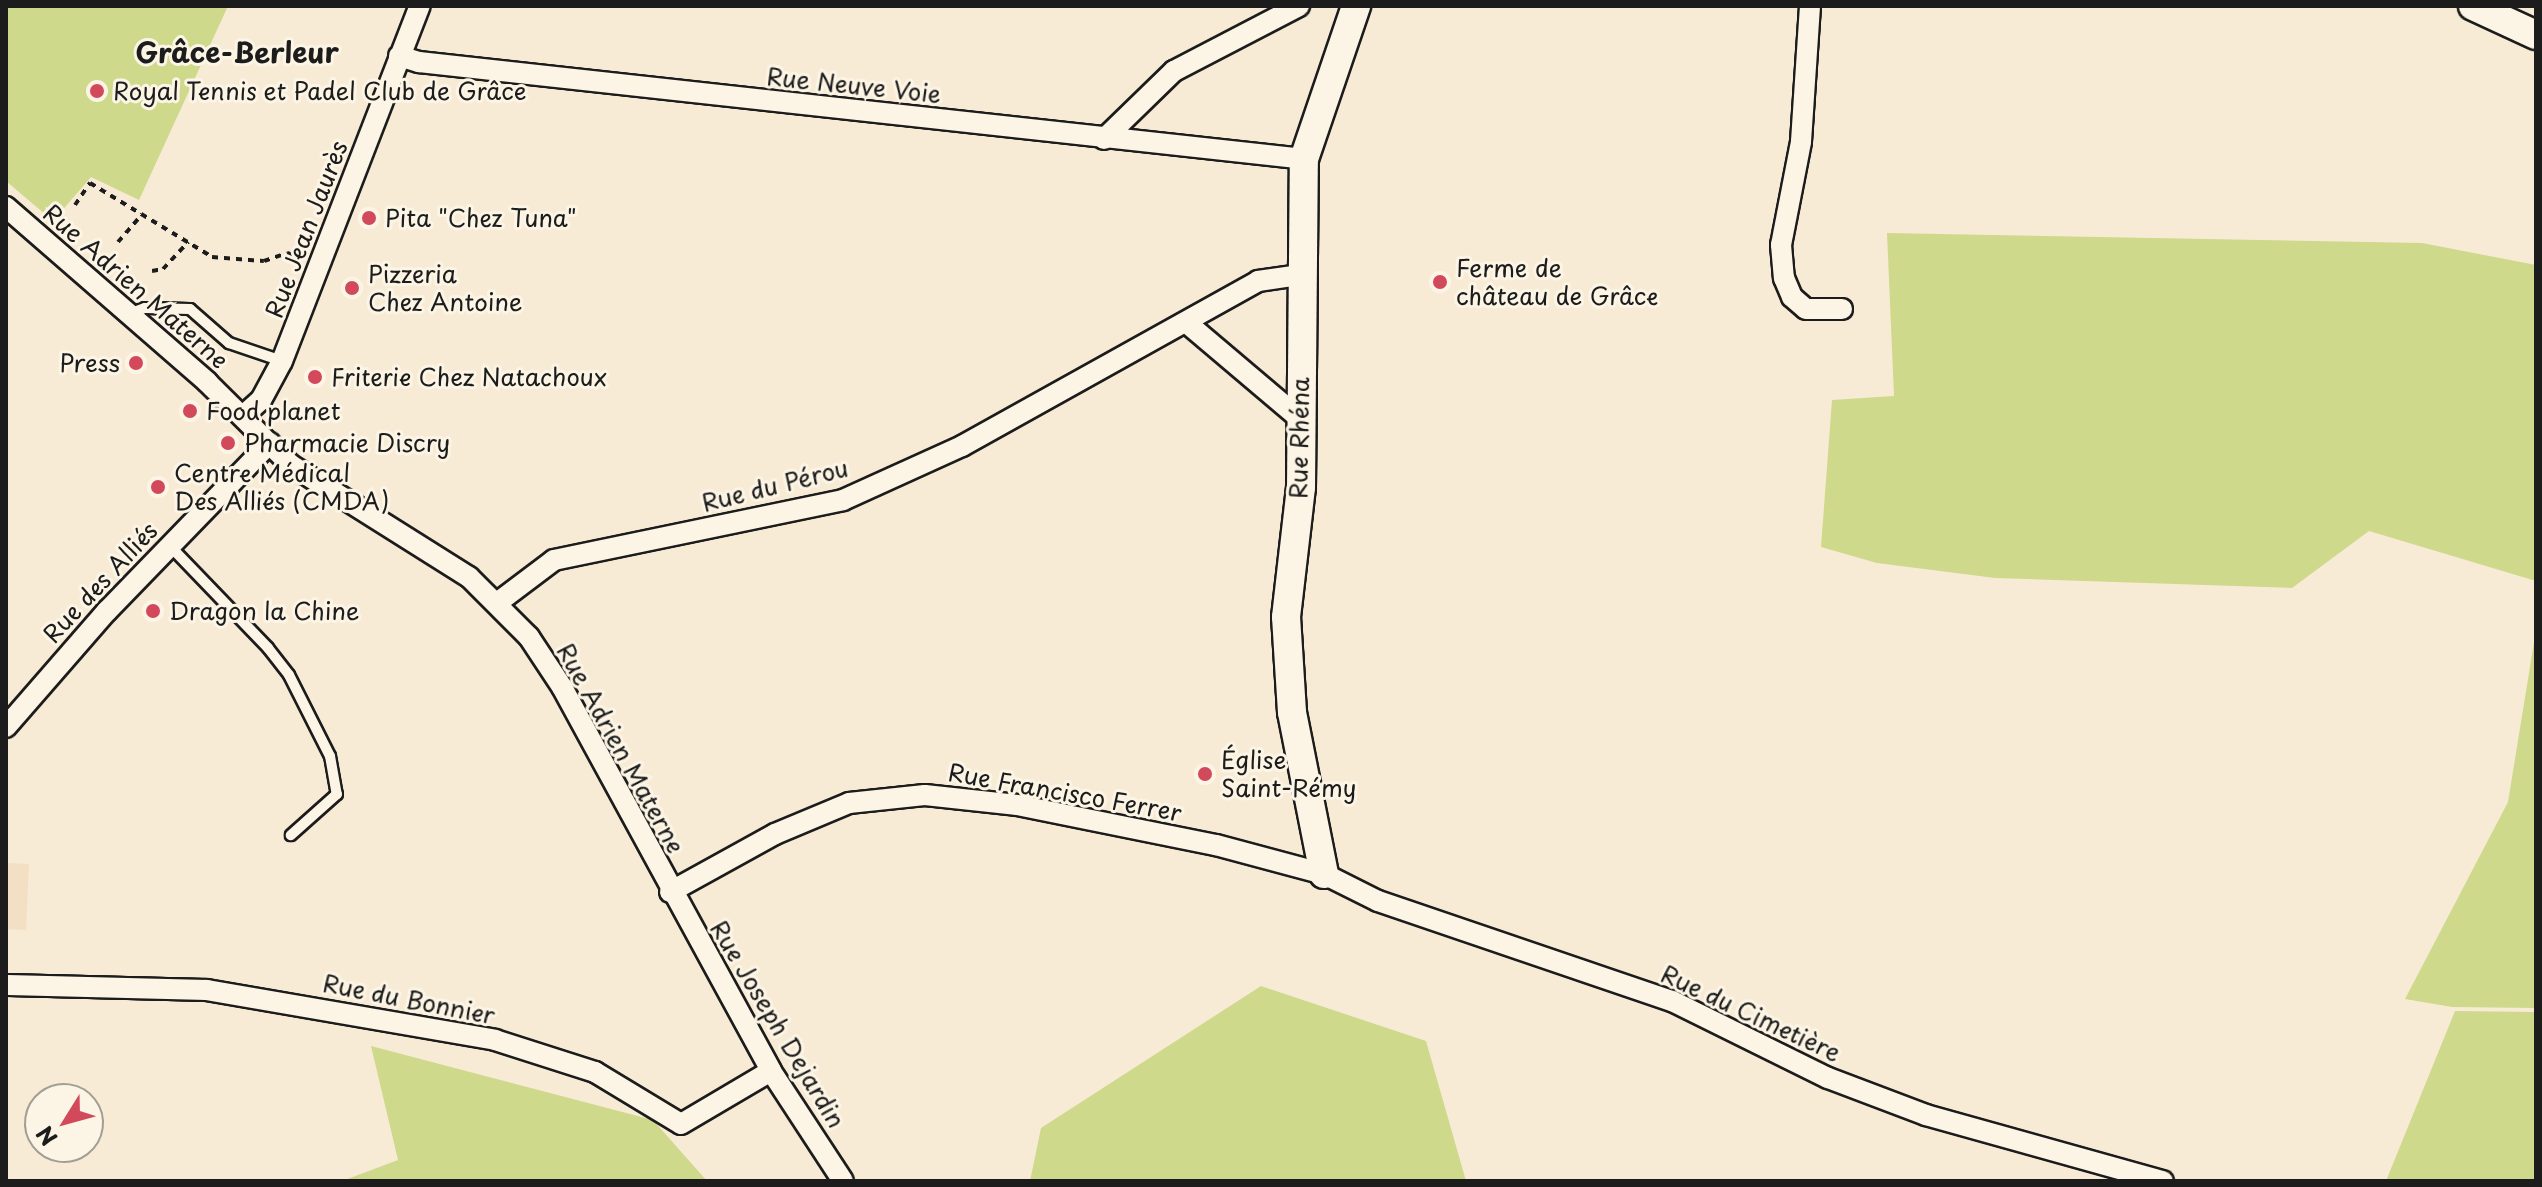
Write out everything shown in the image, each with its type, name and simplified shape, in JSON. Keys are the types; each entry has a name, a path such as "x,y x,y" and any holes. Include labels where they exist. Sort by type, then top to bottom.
{"street":[{"name":"Rue Jean Jaurès","path":"243,416 261,400 282,361 420,6"},
{"path":"1104,139 1174,71 1299,6"},
{"name":"Rue Rhéna","path":"1324,874 1292,712 1286,617 1301,487 1299,275 1304,159 1356,6"},
{"path":"1810,6 1801,142 1781,245 1784,278 1792,297 1806,309 1842,309"},
{"path":"2473,6 2536,35"},
{"name":"Rue Neuve Voie","path":"399,56 419,62 1304,159"},
{"name":"Rue Adrien Materne","path":"6,207 243,416 291,465 416,539 497,603 529,637 562,687 670,892"},
{"name":"Rue du Pérou","path":"497,603 554,560 843,500 962,446 1258,281 1299,275"},
{"path":"1187,323 1300,419"},
{"name":"Rue des Alliés","path":"6,727 169,545 270,443"},
{"name":"Rue Francisco Ferrer","path":"670,892 775,834 849,803 925,795 1017,805 1216,845 1324,874"},
{"name":"Rue du Cimetière","path":"1324,874 1378,901 1672,1001 1828,1078 1926,1115 2163,1181"},
{"name":"Rue Joseph Dejardin","path":"670,892 771,1071 843,1181"},
{"name":"Rue du Bonnier","path":"6,985 207,990 495,1040 595,1072 681,1124 771,1071"}],"lane":[{"path":"129,314 145,308 190,309 229,343 282,361"},
{"path":"169,545 268,648 289,675 330,756 338,778 337,794 291,835"}],"path":[{"path":"75,205 90,183 220,258 264,261 287,253 320,265"},
{"path":"118,242 142,214"},
{"path":"152,271 163,269 188,242"},
{"path":"6,551 6,558"}],"shaded area":[{"path":"6,863 29,864 26,930 6,929"}],"green space":[{"name":"Royal Tennis et Padel Club de Grâce","path":"6,6 228,6 139,200 91,177 53,221 6,181"},
{"path":"1887,233 2422,243 2536,265 2536,581 2369,531 2292,588 1995,578 1877,563 1821,547 1832,400 1894,396"},
{"path":"2536,630 2536,1008 2452,1007 2405,999 2508,802"},
{"path":"1261,986 1426,1041 1466,1181 1030,1181 1041,1128"},
{"path":"2455,1011 2536,1012 2536,1181 2386,1181"},
{"path":"371,1046 653,1120 707,1181 342,1181 398,1160"}],"place":[{"name":"Royal Tennis et Padel Club de Grâce","path":"97,91"},
{"name":"Pita \"Chez Tuna\"","path":"369,218"},
{"name":"Ferme de château de Grâce","path":"1440,282"},
{"name":"Pizzeria Chez Antoine","path":"352,288"},
{"name":"Press","path":"136,363"},
{"name":"Friterie Chez Natachoux","path":"315,377"},
{"name":"Food planet","path":"190,411"},
{"name":"Pharmacie Discry","path":"228,443"},
{"name":"Centre Médical Des Alliés (CMDA)","path":"158,487"},
{"name":"Dragon la Chine","path":"153,611"},
{"name":"Église Saint-Rémy","path":"1205,774"}],"district":[{"name":"Grâce-Berleur","path":"237,52"}]}
